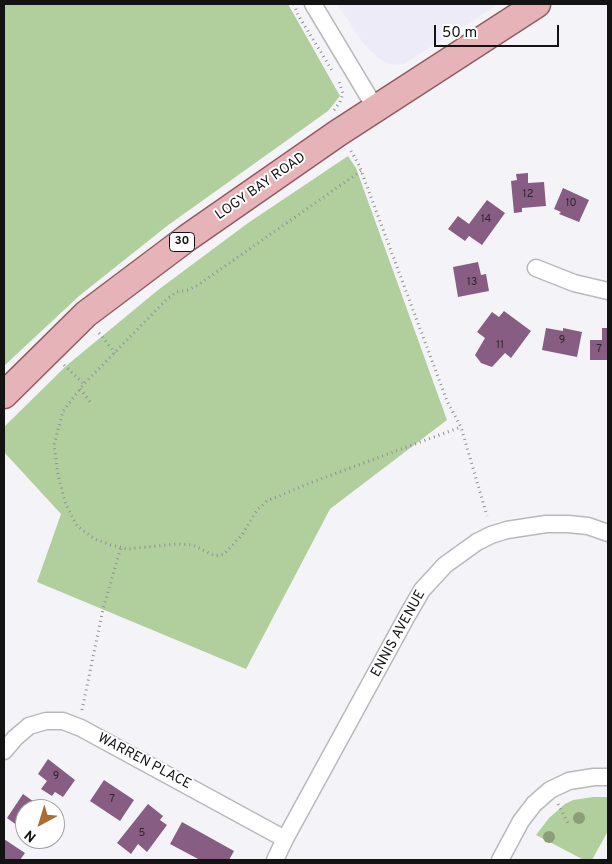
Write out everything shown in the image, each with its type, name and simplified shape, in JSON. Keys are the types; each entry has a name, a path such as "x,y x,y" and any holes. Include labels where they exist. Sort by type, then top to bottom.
{"main road":[{"name":"LOGY BAY ROAD","path":"4,395 86,314 187,238 310,153 537,4"}],"street":[{"path":"313,4 376,109"},
{"path":"536,268 574,283 608,292"},
{"name":"ENNIS AVENUE","path":"275,860 418,596 445,565 462,552 491,535 524,527 568,524 588,526 608,533"},
{"name":"WARREN PLACE","path":"4,751 15,738 30,726 46,721 63,722 81,728 285,839"},
{"path":"500,860 521,821 534,804 550,790 569,781 594,776 608,777"}],"path":[{"path":"294,4 298,15 340,84 343,94 333,111"},
{"path":"351,151 361,171 408,292 447,401 461,427 487,516"},
{"path":"361,171 198,285 178,292 168,298 84,384 63,411 54,445 58,475 66,505 77,526 95,539 128,548 176,544 193,545 215,556 224,554 242,535 257,510 267,501 315,481 461,427"},
{"path":"99,333 115,353"},
{"path":"64,364 84,384"},
{"path":"80,389 92,404"},
{"path":"82,710 103,610 121,547"},
{"path":"558,804 568,822"}],"shaded area":[{"path":"337,4 499,4 404,64 396,65 378,58 363,43"}],"green space":[{"path":"4,4 288,4 340,96 328,111 167,226 79,296 4,366"},
{"path":"348,156 356,168 447,420 330,509 246,669 37,582 61,514 4,452 4,427 66,366 158,290 248,223"},
{"path":"608,797 608,831 592,860 584,860 536,835 549,818 565,804 573,800"}],"building":[{"path":"528,173 528,183 544,182 546,206 522,208 522,212 514,213 511,181 517,180 516,174"},
{"path":"563,188 589,200 579,222 559,214 561,212 554,209"},
{"path":"487,200 505,213 482,245 469,236 465,241 448,229 458,216 469,224"},
{"path":"478,262 481,275 486,274 489,291 458,297 453,267"},
{"path":"504,311 531,331 511,358 505,353 492,367 481,363 475,355 485,338 477,332 492,312 499,317"},
{"path":"546,328 563,331 563,328 582,332 577,357 542,350"},
{"path":"602,328 608,328 608,360 590,360 590,340 602,340"},
{"path":"48,759 75,780 63,797 55,792 52,796 41,789 47,781 38,774"},
{"path":"104,780 134,800 120,821 90,801"},
{"path":"23,794 30,799 20,799"},
{"path":"148,804 163,816 160,820 167,825 147,852 138,844 131,854 117,843"},
{"path":"15,806 15,824 7,818"},
{"path":"182,822 234,851 229,860 200,860 170,844"},
{"path":"4,839 15,846 15,849 25,853 20,860 4,860"}]}
